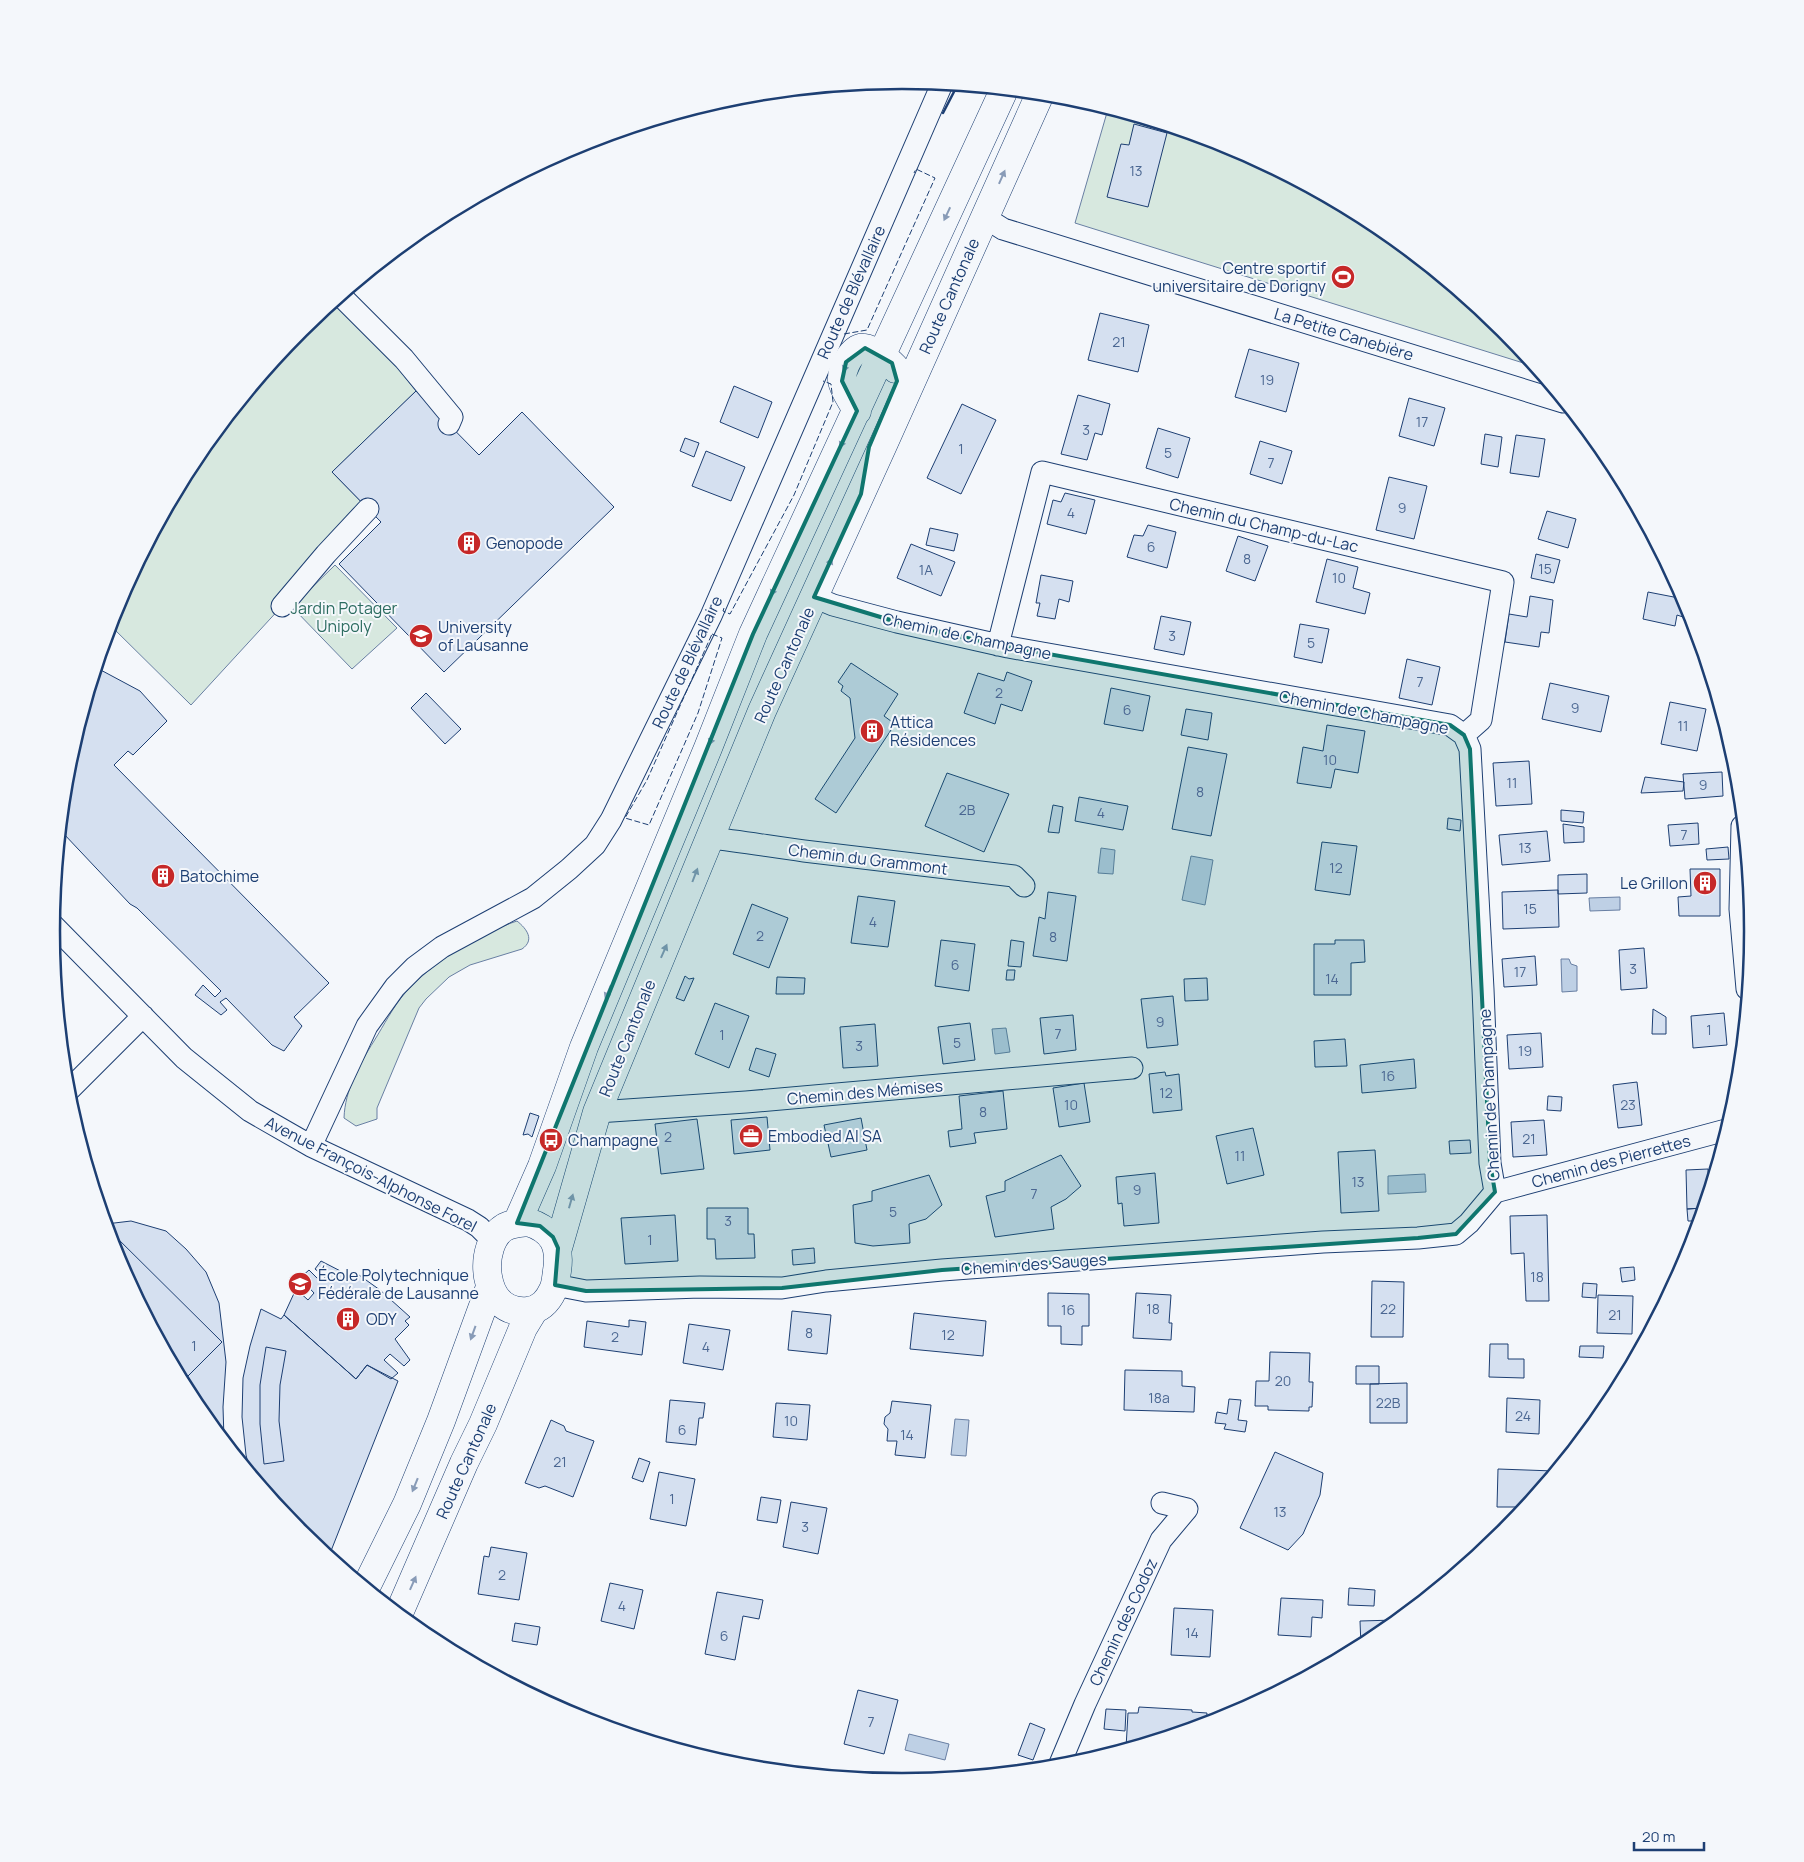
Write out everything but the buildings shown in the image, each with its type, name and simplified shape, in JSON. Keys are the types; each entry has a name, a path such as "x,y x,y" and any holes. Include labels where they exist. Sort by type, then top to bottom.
{"main road":[{"path":"517,1223 542,1166 584,1047 753,634 1002,95"},
{"name":"Route Cantonale","path":"558,1248 597,1112 762,711 1037,100"},
{"path":"861,494 870,447 897,381 897,369 892,363 882,357"},
{"path":"369,1582 408,1504 441,1421 490,1287 489,1254 493,1241 501,1231 517,1223 528,1222 540,1226 553,1237 558,1248 558,1263 555,1285 544,1304 534,1310 520,1312 503,1306 495,1298 490,1287"},
{"name":"Route Cantonale","path":"401,1608 464,1463 483,1424 523,1328 534,1310"}],"street":[{"name":"Route de Blévallaire","path":"311,1146 368,1026 395,987 415,967 442,947 533,898 595,845 611,820 711,616 939,90"},
{"name":"La Petite Canebière","path":"984,217 1003,229 1554,399"},
{"path":"345,300 404,359 452,417 449,424"},
{"name":"Chemin du Champ-du-Lac","path":"998,645 1042,472 1503,582 1481,720 1464,735"},
{"path":"282,606 326,554 368,509"},
{"name":"Chemin de Champagne","path":"814,597 833,605 897,622 998,645 1450,725 1464,735 1470,749 1490,1163 1495,1192"},
{"name":"Chemin du Grammont","path":"709,838 790,850 1014,876 1024,886"},
{"path":"1741,866 1740,909 1743,948"},
{"name":"Avenue François-Alphonse Forel","path":"60,932 184,1058 250,1111 311,1146 468,1220 479,1227 493,1241"},
{"path":"74,1085 144,1016"},
{"name":"Chemin des Mémises","path":"597,1112 746,1102 1132,1068"},
{"name":"Chemin des Pierrettes","path":"1495,1192 1719,1132"},
{"name":"Chemin des Sauges","path":"555,1285 586,1291 700,1287 782,1288 826,1281 942,1270 1323,1242 1418,1238 1456,1234 1495,1192"},
{"name":"Chemin des Codoz","path":"1063,1758 1085,1704 1161,1540 1188,1509 1162,1503"}],"highlighted area":[{"path":"865,348 892,363 897,381 869,447 861,494 814,597 897,622 998,645 1450,725 1464,735 1470,749 1490,1163 1495,1192 1456,1234 1418,1238 942,1270 782,1288 586,1291 555,1285 558,1248 553,1237 540,1226 517,1223 753,634 857,411 842,381 846,362"}],"green space":[{"name":"Centre sportif universitaire de Dorigny","path":"1106,115 1173,134 1224,153 1274,176 1323,202 1370,231 1415,263 1457,298 1522,363 1075,223"},
{"path":"344,300 416,391 332,472 368,509 191,705 116,631 124,609 147,559 173,510 202,463 234,418 269,376"},
{"name":"Jardin Potager Unipoly","path":"335,565 397,628 352,669 292,607"},
{"path":"517,921 524,927 528,935 529,938 526,946 522,949 470,965 449,977 419,1008 377,1108 377,1119 356,1126 344,1118 347,1098 358,1069 396,1004 405,993 428,971 457,950 488,933"}],"water":[{"path":"1101,848 1115,850 1113,874 1098,873"},
{"path":"1191,856 1213,860 1205,905 1182,900"},
{"path":"1620,897 1620,910 1590,911 1589,898"},
{"path":"1561,959 1569,959 1571,964 1577,966 1577,991 1562,992"},
{"path":"1006,1028 1010,1052 995,1054 992,1029"},
{"path":"1425,1174 1426,1192 1388,1194 1388,1176"},
{"path":"955,1419 969,1420 966,1456 951,1455"},
{"path":"909,1734 949,1744 945,1760 905,1750"}],"fence":[{"path":"844,334 867,330 935,178 916,169 914,173"},
{"path":"724,608 723,611 730,614 794,495 833,402 831,384 823,381"},
{"path":"712,634 722,638 698,713 649,825 625,818 647,780 712,634"}],"wall":[{"path":"943,113 954,91"}],"place":[{"name":"Centre sportif universitaire de Dorigny","path":"1343,277"},
{"name":"Genopode","path":"469,543"},
{"name":"University of Lausanne","path":"421,636"},
{"name":"Attica Résidences","path":"872,731"},
{"name":"Batochime","path":"163,876"},
{"name":"Le Grillon","path":"1705,883"},
{"name":"Embodied AI SA","path":"751,1136"},
{"name":"Champagne","path":"551,1140"},
{"name":"École Polytechnique Fédérale de Lausanne","path":"300,1284"},
{"name":"ODY","path":"348,1319"}]}
